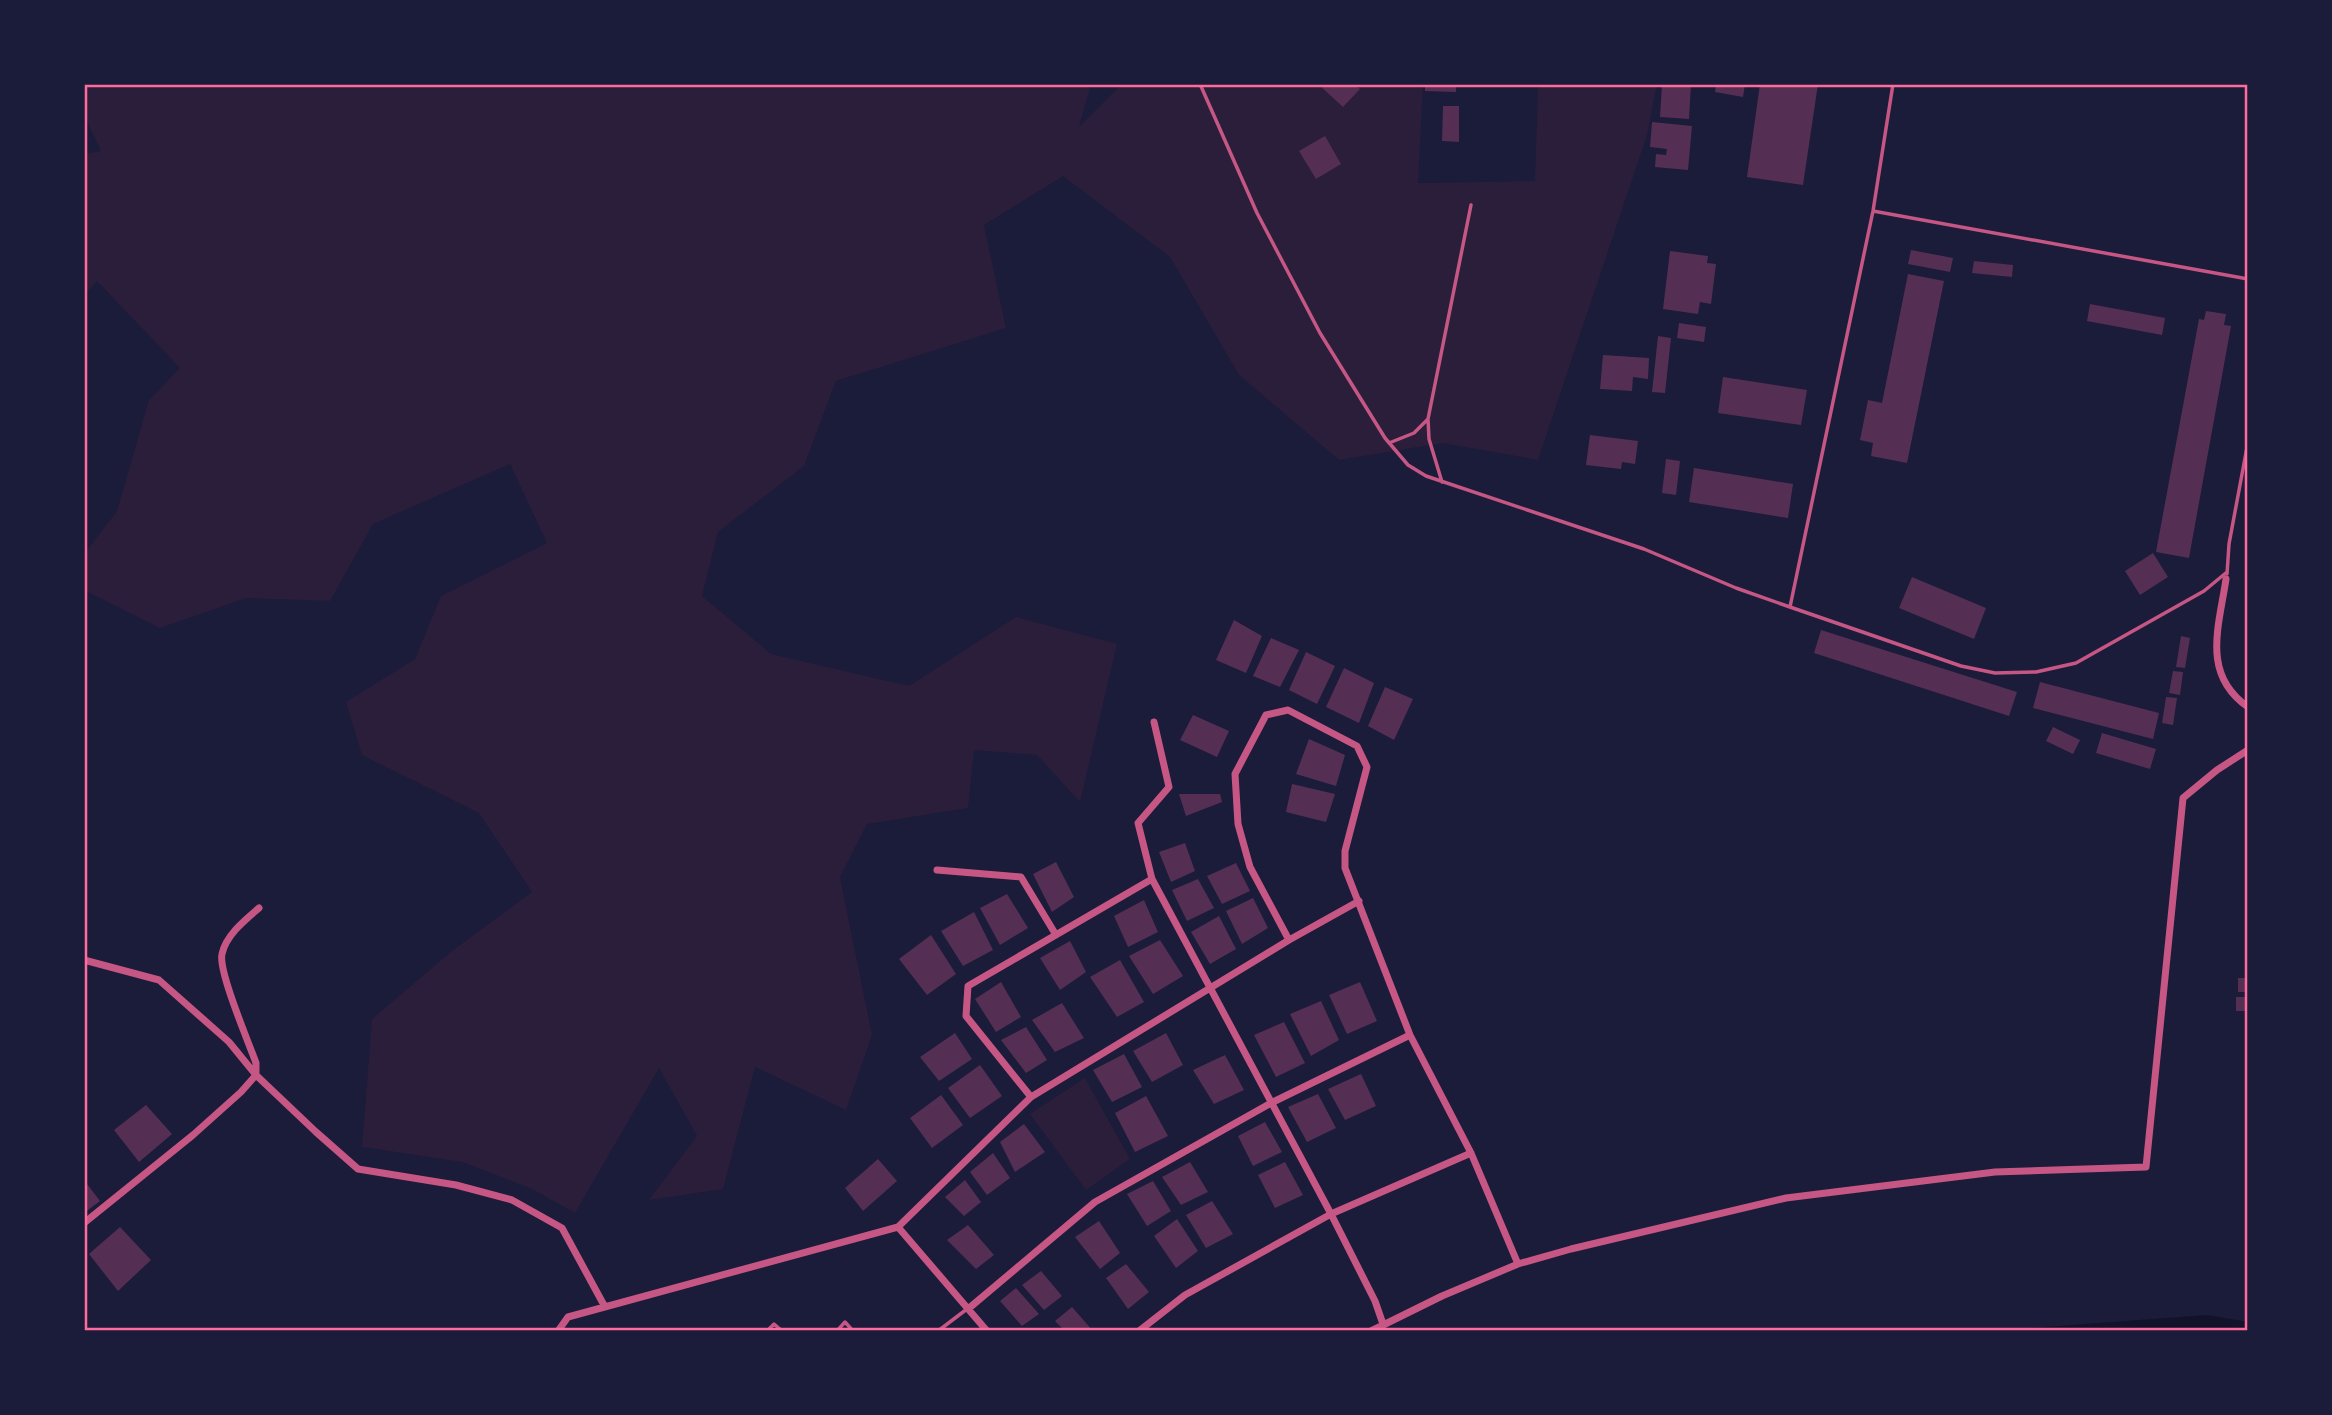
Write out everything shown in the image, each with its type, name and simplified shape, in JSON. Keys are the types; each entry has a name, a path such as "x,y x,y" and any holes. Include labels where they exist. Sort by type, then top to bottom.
{"street":[{"path":"2227,576 2216,643 2217,659 2225,685 2248,707"},
{"path":"1289,940 1250,867 1238,824 1235,774 1266,715 1288,710 1357,746 1367,767 1345,851 1345,868 1410,1035 1471,1153 1518,1264"},
{"path":"1154,722 1169,787 1138,823 1152,879 1331,1214 1375,1301 1383,1324"},
{"path":"1371,1331 1442,1296 1518,1264 1571,1248 1786,1198 1995,1171 2146,1167 2183,798 2217,770 2248,750"},
{"path":"937,870 1021,877 1056,935"},
{"path":"1031,1097 966,1016 968,986 1152,879"},
{"path":"558,1331 568,1317 898,1227 1031,1097 1289,940 1359,901"},
{"path":"84,1223 193,1135 256,1075 256,1063 225,978 222,954 240,924 259,908"},
{"path":"84,960 159,980 229,1042 256,1075 358,1169 456,1185 512,1200 562,1228 605,1307"},
{"path":"968,1309 1095,1202 1270,1103 1410,1035"},
{"path":"1139,1331 1185,1295 1331,1214 1471,1153"},
{"path":"898,1227 987,1331"}],"lane":[{"path":"1200,84 1257,213 1320,333 1389,443 1408,465 1426,477 1644,550 1736,588 1961,666 1995,673 2036,672 2076,663 2227,576 2229,544 2248,442"},
{"path":"1790,607 1874,211 1893,84"},
{"path":"1441,482 1429,439 1428,418 1471,205"},
{"path":"1874,211 2248,279"},
{"path":"1389,443 1414,433 1428,418"},
{"path":"938,1331 968,1309"},
{"path":"836,1331 845,1322 853,1331"},
{"path":"767,1331 774,1324 782,1331"}],"shaded area":[{"path":"84,84 1091,84 1079,127 1122,84 1423,84 1418,183 1535,181 1538,84 1657,84 1647,135 1538,460 1443,443 1339,460 1239,375 1170,257 1063,176 984,225 1006,328 836,381 804,466 718,532 702,596 771,654 909,686 1016,617 1117,644 1080,802 1037,755 974,750 968,808 867,824 840,877 872,1035 846,1110 755,1067 723,1189 649,1200 697,1136 659,1068 575,1213 532,1189 463,1162 362,1147 372,1019 452,951 532,892 479,813 362,755 346,702 415,659 441,596 547,543 510,464 373,524 330,601 246,598 160,628 84,590 84,554 117,511 149,400 180,368 97,281 84,296 84,154 101,151 84,115"},
{"path":"1085,1078 1130,1159 1086,1190 1030,1114"},
{"path":"2207,1315 2248,1322 2248,1331 1990,1331"}],"building":[{"path":"1318,84 1354,84 1360,89 1343,107"},
{"path":"1425,84 1456,84 1456,92 1425,91"},
{"path":"1662,84 1691,84 1689,119 1660,117"},
{"path":"1716,84 1745,84 1743,97 1715,92"},
{"path":"1760,84 1818,84 1803,185 1747,177"},
{"path":"1443,106 1459,106 1459,142 1442,141"},
{"path":"1652,122 1692,126 1688,170 1655,167 1656,154 1666,155 1667,149 1650,147"},
{"path":"1325,136 1341,164 1316,179 1299,151"},
{"path":"1911,250 1953,258 1950,272 1908,264"},
{"path":"1670,251 1708,256 1707,263 1716,264 1711,304 1700,302 1698,314 1663,309"},
{"path":"1974,261 2013,265 2012,277 1972,273"},
{"path":"1908,274 1944,281 1907,463 1871,456 1873,443 1860,440 1868,400 1882,403"},
{"path":"2090,304 2165,318 2162,335 2087,321"},
{"path":"2206,311 2226,314 2224,325 2231,326 2189,558 2156,552 2199,319 2204,320"},
{"path":"1679,323 1706,327 1704,342 1677,338"},
{"path":"1658,336 1671,338 1665,393 1652,392"},
{"path":"1603,355 1649,358 1648,379 1633,377 1632,391 1600,389"},
{"path":"1723,377 1807,390 1801,425 1718,413"},
{"path":"1590,435 1638,441 1635,464 1622,462 1621,469 1586,465"},
{"path":"1666,459 1680,461 1676,495 1662,493"},
{"path":"1694,468 1793,484 1788,518 1689,502"},
{"path":"2153,553 2168,577 2140,595 2125,571"},
{"path":"1912,577 1986,608 1974,639 1899,608"},
{"path":"1234,620 1262,636 1246,673 1216,660"},
{"path":"1821,630 2017,692 2009,716 1814,653"},
{"path":"2181,636 2190,638 2185,668 2176,667"},
{"path":"1271,638 1299,650 1280,687 1253,676"},
{"path":"1306,652 1335,666 1317,704 1289,690"},
{"path":"1344,668 1374,683 1359,723 1326,707"},
{"path":"2173,671 2183,672 2180,695 2169,693"},
{"path":"2040,682 2159,713 2153,739 2033,708"},
{"path":"1385,687 1413,699 1394,740 1368,726"},
{"path":"2166,697 2177,698 2173,725 2162,723"},
{"path":"1193,715 1229,731 1217,757 1180,740"},
{"path":"2053,727 2080,740 2073,754 2046,741"},
{"path":"2102,733 2156,749 2150,769 2096,753"},
{"path":"1309,739 1345,755 1336,786 1296,774"},
{"path":"1292,784 1335,794 1326,822 1286,812"},
{"path":"1179,794 1220,794 1222,802 1186,816"},
{"path":"1185,843 1195,871 1171,882 1159,852"},
{"path":"1056,862 1074,897 1052,912 1033,874"},
{"path":"1236,863 1250,891 1222,904 1207,876"},
{"path":"1198,879 1214,908 1187,921 1172,890"},
{"path":"1007,894 1028,928 1000,945 980,908"},
{"path":"1253,898 1268,928 1242,944 1226,911"},
{"path":"1144,900 1158,932 1128,947 1114,916"},
{"path":"974,912 993,950 963,966 941,931"},
{"path":"1219,916 1236,949 1210,964 1191,932"},
{"path":"931,935 956,974 927,995 899,959"},
{"path":"1160,940 1183,976 1153,994 1129,956"},
{"path":"1070,941 1086,972 1060,990 1040,958"},
{"path":"1120,960 1144,1002 1117,1017 1090,977"},
{"path":"2238,978 2248,978 2248,992 2238,992"},
{"path":"1001,982 1021,1017 996,1032 975,999"},
{"path":"1360,982 1377,1021 1347,1034 1329,995"},
{"path":"2236,997 2248,997 2248,1011 2236,1011"},
{"path":"1321,1001 1339,1040 1311,1056 1290,1014"},
{"path":"1062,1003 1084,1038 1055,1052 1032,1020"},
{"path":"1284,1022 1305,1063 1276,1077 1254,1035"},
{"path":"1026,1027 1047,1060 1026,1073 1001,1040"},
{"path":"955,1033 972,1059 939,1081 920,1057"},
{"path":"1166,1033 1183,1065 1152,1082 1133,1051"},
{"path":"1124,1054 1142,1087 1112,1102 1093,1070"},
{"path":"1225,1055 1244,1090 1214,1104 1193,1070"},
{"path":"980,1065 1002,1096 970,1118 948,1088"},
{"path":"1361,1074 1376,1106 1345,1120 1328,1089"},
{"path":"1318,1094 1336,1128 1307,1142 1288,1107"},
{"path":"941,1095 963,1125 932,1148 910,1118"},
{"path":"1146,1096 1168,1136 1135,1152 1115,1113"},
{"path":"146,1105 172,1134 139,1162 114,1130"},
{"path":"1265,1122 1282,1152 1253,1166 1238,1136"},
{"path":"1024,1124 1045,1152 1015,1172 1000,1142"},
{"path":"993,1153 1010,1178 987,1195 970,1172"},
{"path":"878,1159 897,1181 863,1211 845,1188"},
{"path":"1190,1162 1208,1192 1181,1205 1162,1177"},
{"path":"1285,1162 1303,1195 1275,1208 1258,1175"},
{"path":"84,1180 100,1201 84,1213"},
{"path":"965,1180 981,1202 964,1216 945,1197"},
{"path":"1153,1181 1171,1211 1147,1226 1127,1194"},
{"path":"1212,1201 1233,1234 1206,1248 1186,1215"},
{"path":"1177,1219 1198,1251 1176,1268 1154,1236"},
{"path":"1099,1221 1120,1253 1100,1269 1075,1237"},
{"path":"968,1225 994,1255 976,1269 947,1240"},
{"path":"120,1227 151,1260 118,1291 89,1254"},
{"path":"1126,1264 1149,1292 1128,1309 1106,1278"},
{"path":"1041,1271 1062,1296 1044,1310 1022,1285"},
{"path":"1016,1288 1039,1314 1022,1326 1000,1301"},
{"path":"1072,1307 1093,1331 1065,1331 1055,1321"}]}
